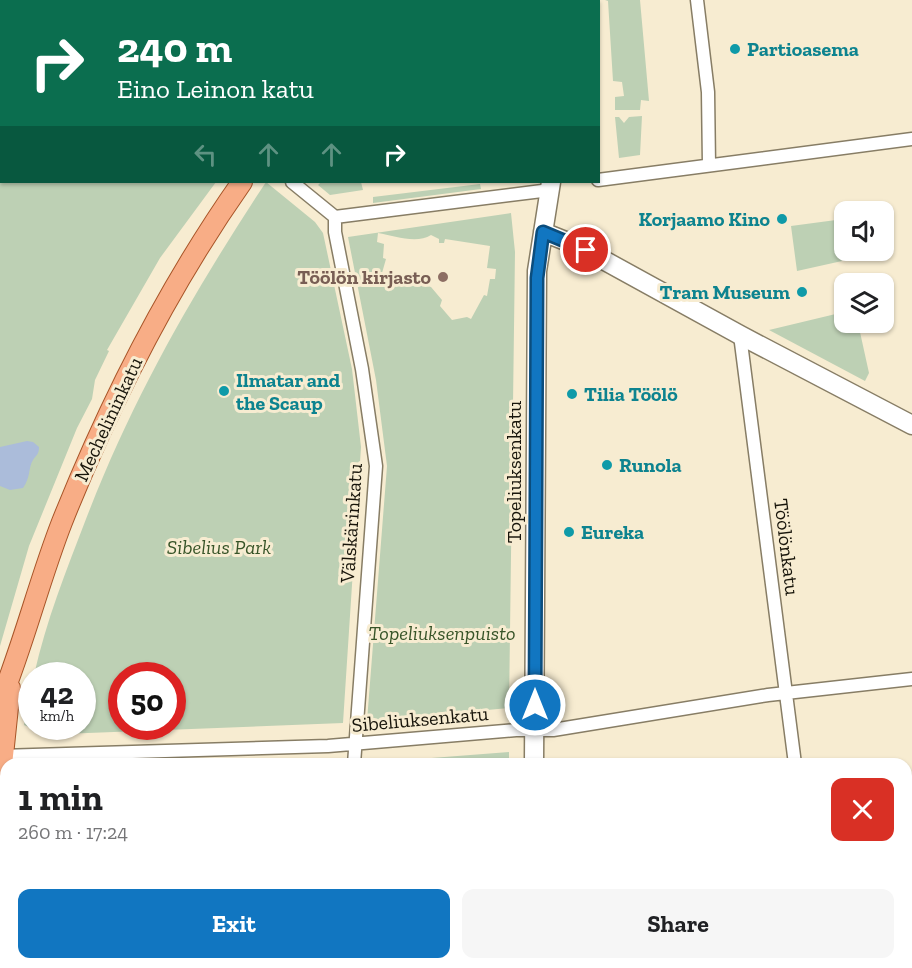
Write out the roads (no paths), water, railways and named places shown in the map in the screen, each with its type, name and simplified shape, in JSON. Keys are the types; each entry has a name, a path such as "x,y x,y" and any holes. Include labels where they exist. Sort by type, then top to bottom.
{"main road":[{"name":"Mechelininkatu","path":"0,702 62,522 123,384 190,260 241,183"},
{"name":"Topeliuksenkatu","path":"534,758 537,278 550,186"},
{"path":"543,232 578,246 740,335 912,425"},
{"name":"Mechelininkatu","path":"2,756 11,674"}],"street":[{"path":"697,0 708,92 709,165"},
{"path":"600,180 912,139"},
{"path":"293,183 335,217 550,186"},
{"name":"Välskärinkatu","path":"335,217 335,232 362,369 376,466 354,758"},
{"name":"Töölönkatu","path":"740,335 794,758"},
{"name":"Sibeliuksenkatu","path":"2,756 354,744 559,729 786,694 912,679"}],"water":[{"path":"27,441 39,447 31,463 26,484 23,488 10,490 0,486 0,447"}],"place":[{"name":"Partioasema","path":"735,49"},
{"name":"Korjaamo Kino","path":"782,219"},
{"name":"Töölön kirjasto","path":"443,277"},
{"name":"Tram Museum","path":"802,292"},
{"name":"Ilmatar and the Scaup","path":"224,391"},
{"name":"Tilia Töölö","path":"572,394"},
{"name":"Runola","path":"607,465"},
{"name":"Eureka","path":"569,532"}],"park label":[{"name":"Sibelius Park","path":"219,547"},
{"name":"Topeliuksenpuisto","path":"442,633"}]}
